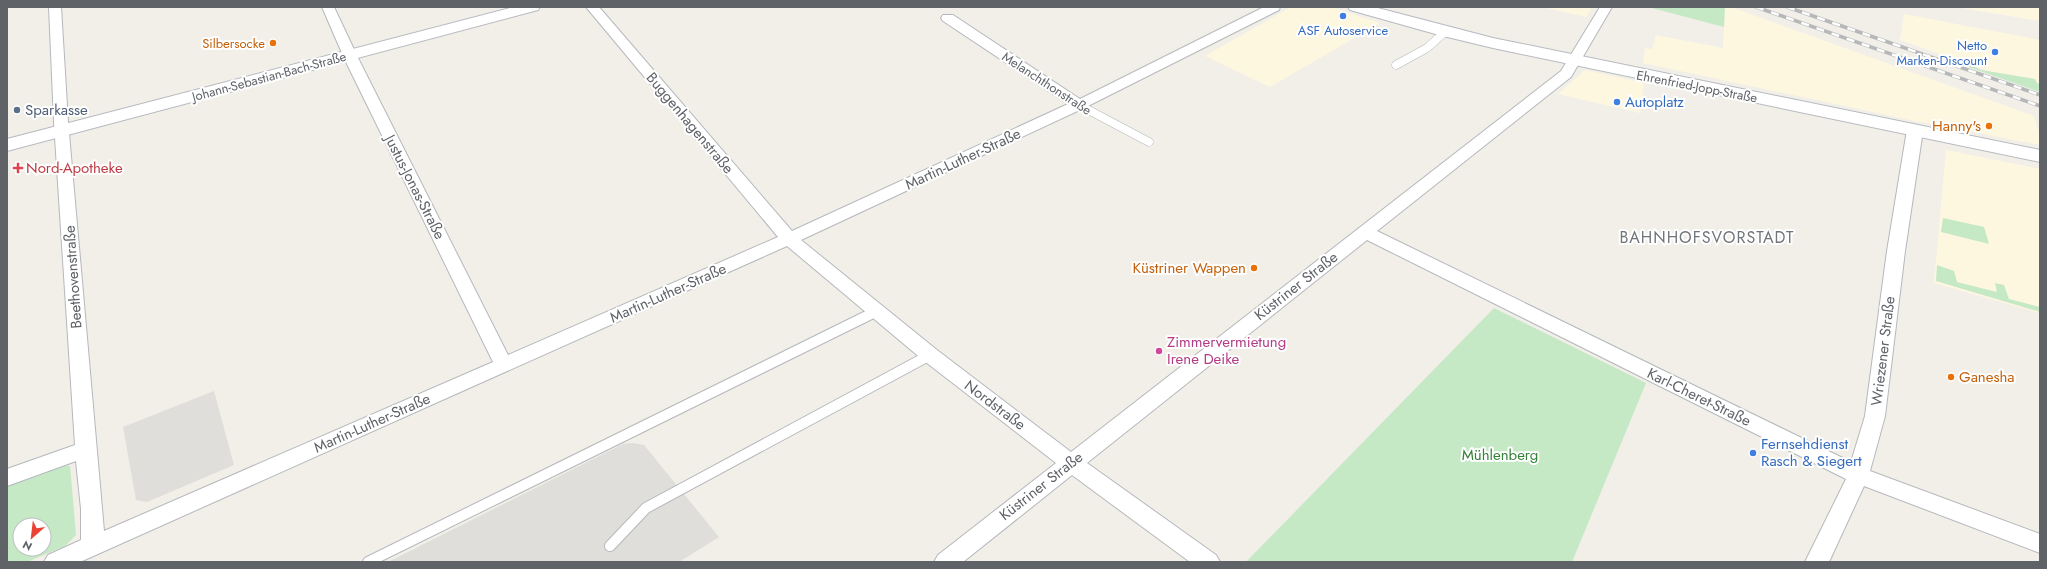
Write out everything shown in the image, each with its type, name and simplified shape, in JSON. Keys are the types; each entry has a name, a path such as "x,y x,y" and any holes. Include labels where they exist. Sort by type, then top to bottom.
{"street":[{"name":"Beethovenstraße","path":"55,7 61,126 92,509 93,546"},
{"name":"Justus-Jonas-Straße","path":"328,7 348,51 504,365"},
{"name":"Johann-Sebastian-Bach-Straße","path":"348,51 501,7"},
{"name":"Johann-Sebastian-Bach-Straße","path":"7,136 61,126 348,51 532,7"},
{"name":"Buggenhagenstraße","path":"592,7 789,239"},
{"name":"Martin-Luther-Straße","path":"56,562 789,239 1079,105 1274,7"},
{"name":"Ehrenfried-Jopp-Straße","path":"1356,7 1445,32 1575,61 2040,156"},
{"name":"Küstriner Straße","path":"946,562 1566,74 1606,7"},
{"name":"Melanchthonstraße","path":"948,18 1079,105"},
{"name":"Johann-Sebastian-Bach-Straße","path":"7,145 61,126"},
{"name":"Wriezener Straße","path":"1817,562 1858,475 1875,416 1896,251 1915,130"},
{"name":"Karl-Cheret-Straße","path":"1365,232 1858,475 2040,544"},
{"name":"Nordstraße","path":"789,239 930,355 1071,463 1208,562"},
{"path":"7,478 86,448"}],"lane":[{"path":"1396,65 1427,48 1445,32"},
{"name":"Melanchthonstraße","path":"1079,105 1149,142"},
{"path":"368,562 877,311"},
{"path":"610,546 646,508 930,355"}],"shaded area":[{"path":"1291,7 1332,7 1380,23 1270,87 1205,56"},
{"path":"1542,7 1592,7 1586,17"},
{"path":"1725,7 1731,7 2034,116 2040,135 2040,145 1915,121 1643,63 1645,48 1652,49 1656,35 1723,48"},
{"path":"1955,7 2040,7 2040,21"},
{"path":"1904,14 2040,40 2040,89 1900,40"},
{"path":"1585,70 1644,83 1640,113 1558,94"},
{"path":"1946,150 2040,169 2040,313 1934,283"},
{"path":"214,391 234,465 147,502 136,500 123,427"},
{"path":"633,443 644,445 719,537 679,562 388,562 623,444"}],"green space":[{"path":"1648,7 1725,7 1724,27"},
{"path":"1957,63 1981,70 2035,79 2037,83 2040,84 2040,92"},
{"path":"1943,218 1984,227 1989,244 1941,232"},
{"path":"1937,265 1954,271 1957,282 1997,292 1995,283 2004,285 2009,299 2040,307 2040,312 1936,281"},
{"name":"Mühlenberg","path":"1494,308 1646,383 1572,562 1246,562"},
{"path":"57,464 70,466 76,535 65,546 52,551 52,517 12,517 12,557 39,557 27,562 7,562 7,484"}],"railway":[{"path":"1756,7 2040,106"},
{"path":"1787,7 2040,95"}],"place":[{"name":"ASF Autoservice","path":"1343,16"},
{"name":"Silbersocke","path":"273,43"},
{"name":"Netto Marken-Discount","path":"1995,52"},
{"name":"Autoplatz","path":"1617,102"},
{"name":"Sparkasse","path":"17,110"},
{"name":"Hanny's","path":"1989,126"},
{"name":"Nord-Apotheke","path":"18,168"},
{"name":"Küstriner Wappen","path":"1254,268"},
{"name":"Zimmervermietung Irene Deike","path":"1159,351"},
{"name":"Ganesha","path":"1951,377"},
{"name":"Fernsehdienst Rasch & Siegert","path":"1753,453"}],"district":[{"name":"BAHNHOFSVORSTADT","path":"1707,237"}]}
